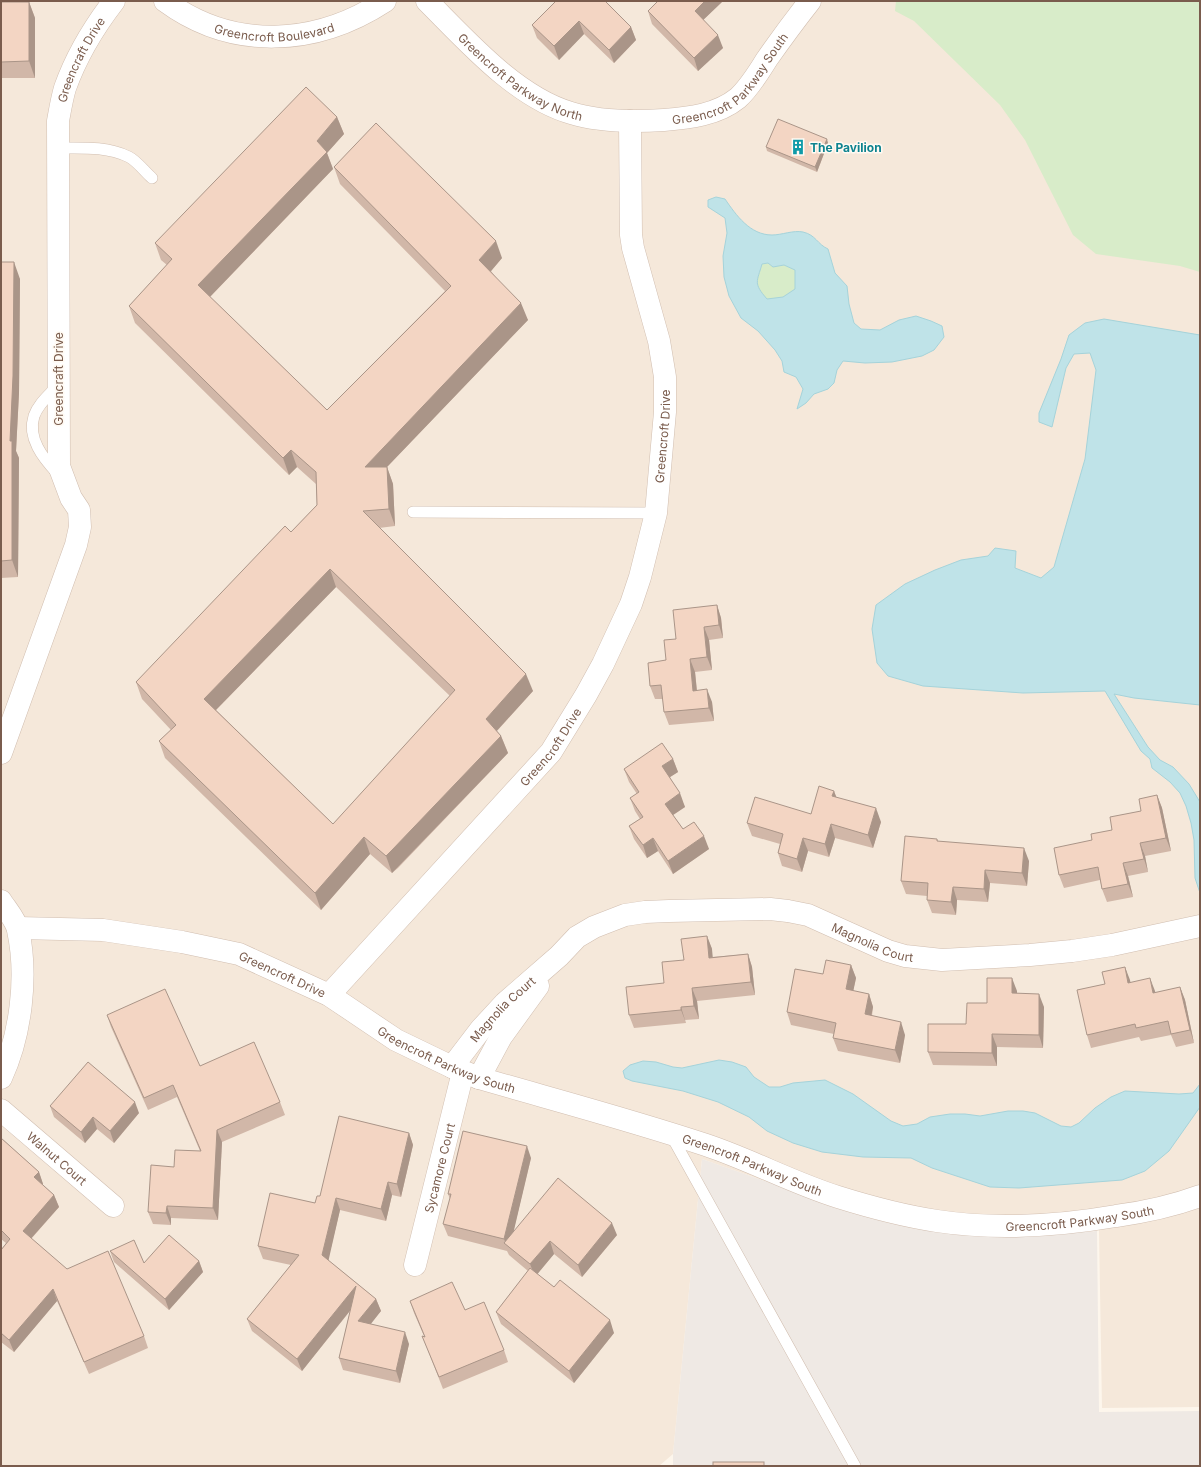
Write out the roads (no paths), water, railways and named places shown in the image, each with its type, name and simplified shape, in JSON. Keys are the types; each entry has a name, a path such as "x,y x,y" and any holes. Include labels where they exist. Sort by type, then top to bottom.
{"street":[{"name":"Greencraft Drive","path":"1,753 76,545 80,527 79,510 71,498 59,466 58,121 65,90 74,66 96,26 114,1"},
{"name":"Greencroft Boulevard","path":"165,1 174,8 201,22 229,31 258,36 288,36 318,32 343,24 366,13 385,1"},
{"name":"Greencroft Parkway North","path":"427,1 481,54 522,90 555,108 572,113 590,118 630,121"},
{"name":"Greencroft Parkway South","path":"630,121 686,118 705,114 725,107 738,98 747,88 794,20 810,1"},
{"name":"Greencroft Drive","path":"18,928 103,930 201,945 239,954 329,995 550,752 586,695 603,664 631,604 642,570 656,513 665,412 665,377 659,342 633,248 631,235 630,121"},
{"path":"1,901 18,928 22,962 22,995 12,1050 1,1078"},
{"name":"Magnolia Court","path":"465,1072 481,1029 505,1003 559,956 577,937 594,926 625,915 669,911 788,911 808,915 888,951 905,956 942,960 1072,951 1112,945 1197,927"},
{"name":"Magnolia Court","path":"465,1072 501,1037 559,956"},
{"name":"Greencroft Parkway South","path":"329,995 396,1040 465,1072 670,1133 733,1154 786,1178 838,1197 891,1212 937,1221 985,1225 1025,1226 1066,1224 1157,1210 1200,1196"},
{"name":"Sycamore Court","path":"415,1265 465,1072"},
{"name":"Walnut Court","path":"1,1110 113,1206"}],"lane":[{"path":"57,148 93,148 116,152 130,157 152,178"},
{"path":"413,512 656,513"},
{"path":"670,1133 855,1466"}],"water":[{"path":"716,197 725,199 744,223 757,232 772,235 803,232 814,237 821,245 828,249 835,273 847,286 849,304 854,323 861,329 880,330 899,320 916,316 942,326 944,337 934,350 922,356 892,362 865,363 843,361 837,370 834,383 828,389 814,394 806,403 797,409 803,389 796,377 784,372 782,361 775,350 758,331 741,318 729,296 724,277 723,256 727,233 725,218 708,207 708,200","holes":["768,263 773,267 784,265 795,270 795,289 783,297 767,299 757,282 762,264"]},
{"path":"1104,319 1200,335 1200,705 1134,698 1114,694 1148,747 1160,760 1173,767 1189,784 1200,802 1200,893 1195,878 1194,840 1191,823 1180,793 1170,782 1152,768 1150,759 1141,751 1105,691 1023,693 923,686 888,676 877,663 872,629 876,605 905,584 961,560 988,556 995,548 1016,551 1015,568 1041,578 1054,567 1085,459 1096,370 1090,353 1074,354 1066,368 1052,427 1039,422 1039,413 1069,335 1085,323"},
{"path":"719,1060 732,1062 746,1067 754,1077 769,1087 780,1087 793,1083 825,1080 853,1094 891,1121 903,1126 917,1124 930,1117 950,1114 980,1116 1008,1111 1023,1111 1035,1113 1061,1126 1071,1127 1079,1123 1095,1108 1111,1097 1125,1091 1179,1094 1193,1093 1200,1084 1200,1107 1169,1151 1145,1171 1122,1180 1019,1188 990,1187 932,1168 911,1158 863,1157 822,1152 793,1143 767,1131 749,1117 718,1102 683,1091 632,1081 625,1078 623,1071 630,1065 643,1061 656,1062 682,1068"}],"place":[{"name":"The Pavilion","path":"798,147"}]}
